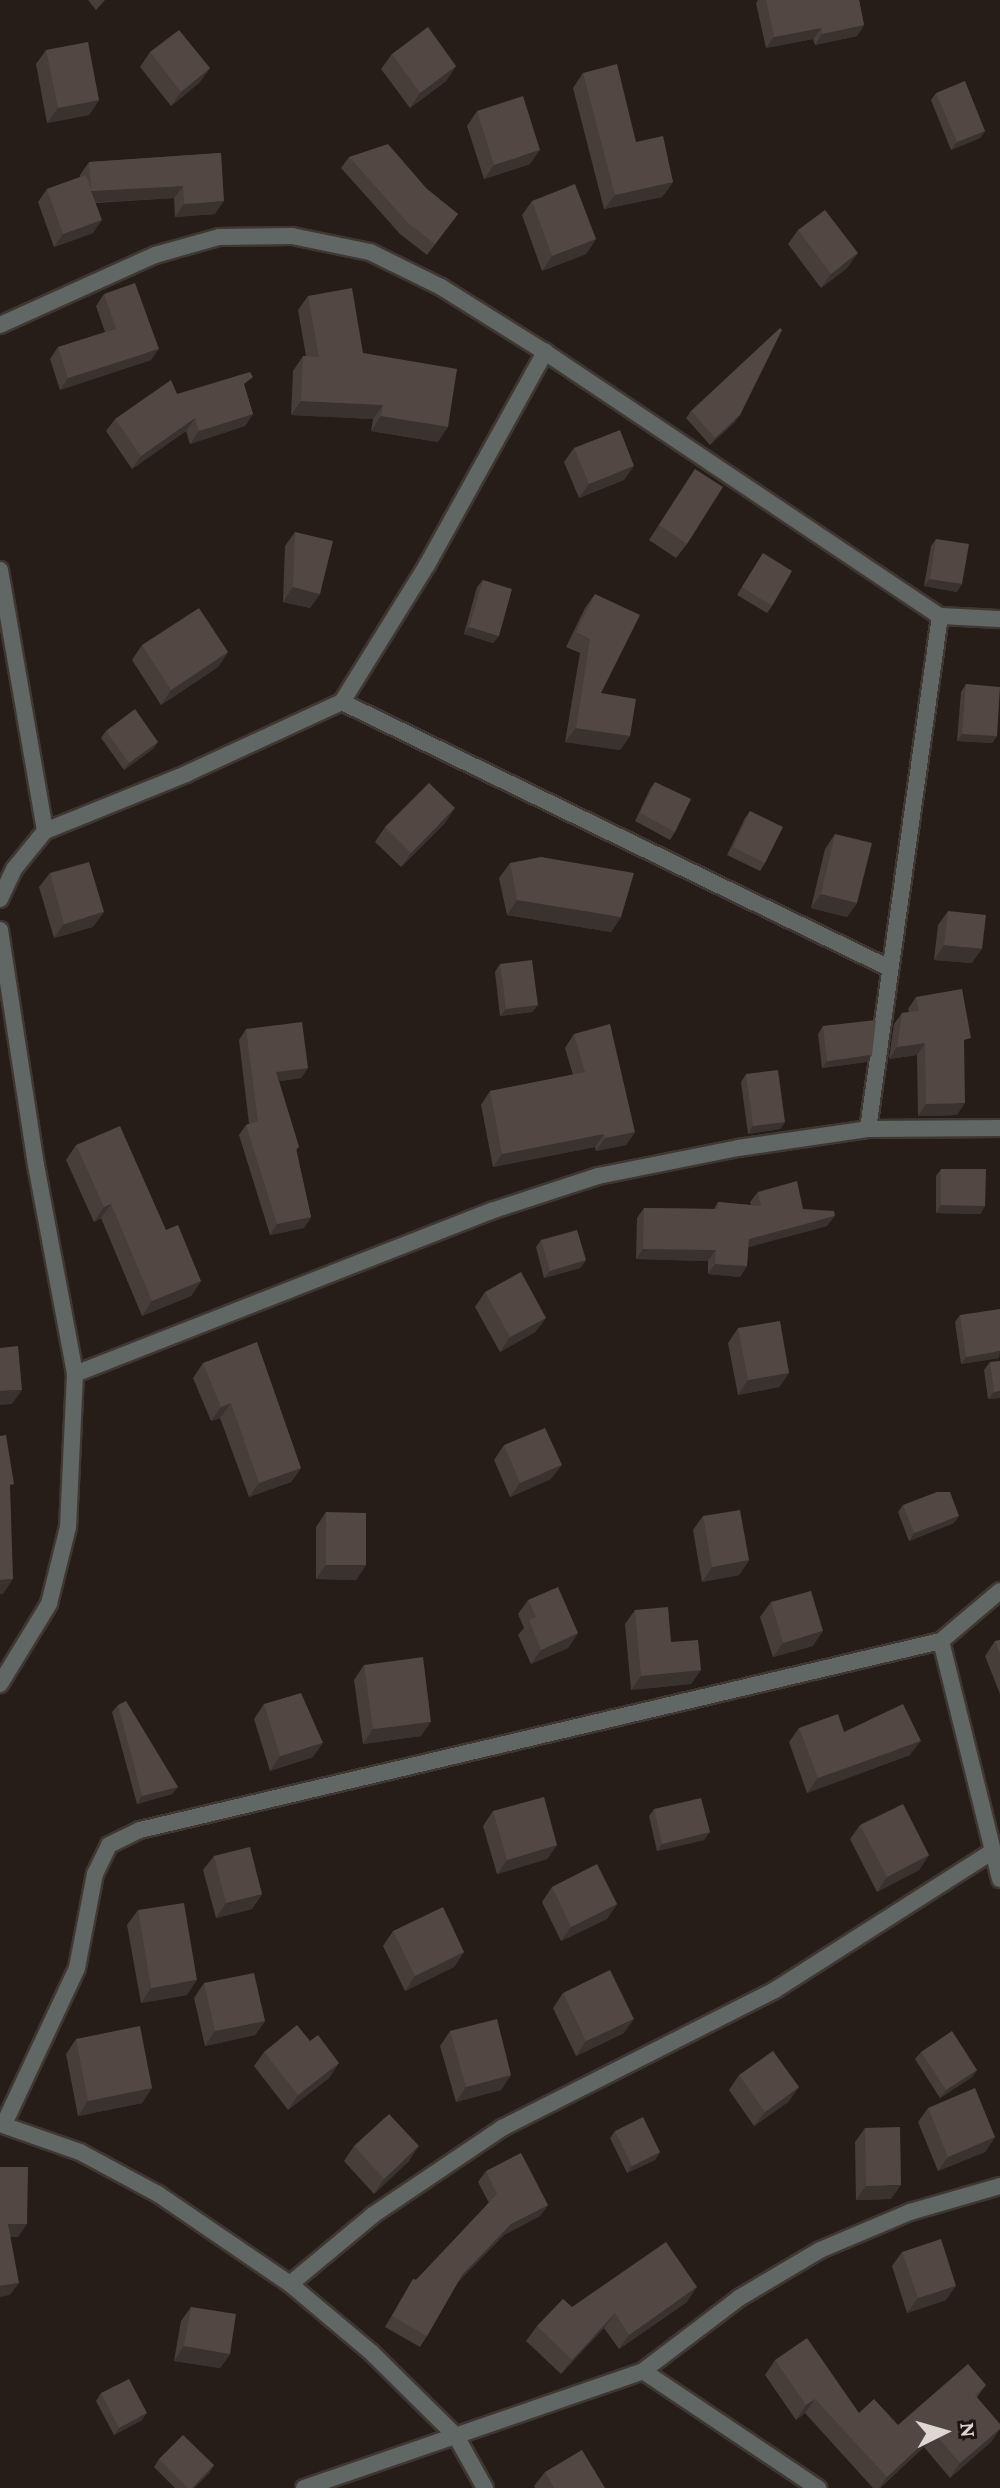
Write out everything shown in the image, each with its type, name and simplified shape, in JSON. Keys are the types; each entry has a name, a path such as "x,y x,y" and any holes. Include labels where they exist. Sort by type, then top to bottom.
{"street":[{"path":"0,325 155,255 219,237 292,236 370,252 441,287 545,352 940,616 1000,619"},
{"path":"0,899 14,869 45,831 186,774 342,702 427,565 545,352"},
{"path":"0,570 45,831"},
{"path":"868,1129 940,616"},
{"path":"342,702 889,968"},
{"path":"0,930 36,1165 75,1374 68,1527 49,1604 0,1684"},
{"path":"75,1374 491,1211 598,1176 738,1148 868,1129 1000,1128"},
{"path":"485,2488 456,2436 372,2353 290,2284 158,2194 80,2152 2,2124 77,1968 95,1874 109,1845 140,1830 941,1641 1000,1591"},
{"path":"941,1641 993,1812 993,1851 1000,1879"},
{"path":"290,2284 373,2215 502,2128 775,1990 993,1851"},
{"path":"304,2488 643,2371 739,2298 820,2250 910,2212 1000,2186"},
{"path":"643,2371 818,2488"}],"building":[{"path":"766,0 859,0 864,25 822,34 821,28 774,37"},
{"path":"428,27 456,66 420,93 392,54"},
{"path":"179,30 210,68 181,92 150,52"},
{"path":"88,42 99,100 58,108 46,50"},
{"path":"617,64 636,142 663,136 673,182 615,195 583,73"},
{"path":"965,81 985,131 957,142 936,93"},
{"path":"523,96 540,150 494,165 477,111"},
{"path":"388,144 427,189 458,214 435,244 408,223 349,157"},
{"path":"221,153 224,201 184,204 183,186 91,191 102,220 63,234 47,189 86,175 91,189 89,162"},
{"path":"575,184 596,239 552,256 532,201"},
{"path":"825,210 858,253 831,274 798,230"},
{"path":"135,283 159,349 68,378 58,347 116,329 104,294"},
{"path":"352,288 363,353 457,369 448,427 381,416 383,405 301,401 303,356 319,357 308,296"},
{"path":"780,328 782,330 740,415 715,438 691,411"},
{"path":"250,372 253,377 244,384 253,414 199,431 195,418 141,456 115,419 171,380 177,394"},
{"path":"620,430 634,466 589,484 574,448"},
{"path":"695,469 723,487 687,544 659,525"},
{"path":"295,532 333,541 320,594 293,587"},
{"path":"936,539 969,544 962,584 930,579"},
{"path":"763,553 792,571 772,606 742,587"},
{"path":"483,580 512,589 499,636 469,627"},
{"path":"595,594 640,615 601,693 636,699 630,736 576,728 590,639 576,632"},
{"path":"199,608 228,652 171,690 142,645"},
{"path":"966,684 1000,687 997,736 962,734"},
{"path":"135,709 158,742 129,763 106,731"},
{"path":"655,782 691,799 675,832 640,813"},
{"path":"429,783 455,808 411,853 385,827"},
{"path":"750,811 783,827 765,863 733,847"},
{"path":"835,834 872,843 857,903 821,894"},
{"path":"541,857 634,873 621,917 517,900 510,863"},
{"path":"89,862 104,912 64,924 50,873"},
{"path":"948,911 986,915 982,949 944,945"},
{"path":"532,960 538,1005 506,1009 500,964"},
{"path":"962,989 971,1038 964,1040 965,1103 926,1104 925,1043 897,1047 902,1013 919,1011 916,997"},
{"path":"876,1020 872,1055 827,1061 823,1026"},
{"path":"302,1022 308,1068 276,1072 299,1147 296,1148 311,1217 277,1224 246,1125 258,1121 246,1029"},
{"path":"610,1024 635,1132 605,1138 604,1134 502,1154 490,1091 585,1072 574,1034"},
{"path":"778,1070 785,1122 753,1126 746,1074"},
{"path":"120,1126 166,1230 178,1225 201,1281 152,1301 111,1204 104,1207 76,1145"},
{"path":"941,1169 986,1169 985,1206 941,1205"},
{"path":"797,1181 803,1209 834,1211 835,1216 749,1239 747,1266 715,1264 716,1250 643,1249 644,1208 718,1209 718,1202 761,1206 758,1192"},
{"path":"577,1230 586,1260 550,1271 541,1240"},
{"path":"521,1272 546,1318 510,1337 485,1292"},
{"path":"1000,1309 1000,1351 966,1357 960,1315"},
{"path":"780,1321 789,1373 748,1380 738,1328"},
{"path":"257,1342 301,1468 259,1483 231,1403 221,1407 203,1363"},
{"path":"18,1346 22,1390 0,1391 0,1348"},
{"path":"1000,1361 1000,1391 994,1392 990,1362"},
{"path":"545,1428 562,1465 520,1483 504,1445"},
{"path":"6,1435 14,1484 10,1485 13,1579 0,1580 0,1436"},
{"path":"937,1492 950,1492 959,1516 914,1533 903,1505"},
{"path":"740,1510 749,1560 712,1567 703,1516"},
{"path":"326,1512 366,1513 366,1565 326,1565"},
{"path":"558,1587 578,1633 541,1650 529,1620 536,1617 528,1600"},
{"path":"811,1591 823,1631 783,1643 771,1602"},
{"path":"668,1607 671,1642 698,1640 701,1670 641,1676 635,1610"},
{"path":"423,1657 431,1722 373,1729 364,1665"},
{"path":"301,1693 323,1743 280,1756 264,1704"},
{"path":"126,1701 178,1787 142,1796 118,1705"},
{"path":"903,1704 921,1741 818,1778 799,1728 838,1714 844,1732"},
{"path":"544,1797 557,1845 507,1860 493,1811"},
{"path":"701,1798 710,1832 662,1844 654,1809"},
{"path":"903,1804 929,1855 887,1877 860,1825"},
{"path":"250,1847 262,1894 226,1903 214,1856"},
{"path":"597,1864 617,1904 571,1927 552,1887"},
{"path":"184,1903 197,1980 151,1988 138,1910"},
{"path":"443,1907 464,1952 415,1976 393,1931"},
{"path":"610,1970 634,2019 586,2041 563,1993"},
{"path":"254,1973 265,2021 215,2031 204,1983"},
{"path":"497,2019 511,2075 466,2087 450,2031"},
{"path":"297,2025 310,2041 318,2035 339,2063 298,2095 264,2052"},
{"path":"140,2026 152,2088 88,2101 76,2039"},
{"path":"952,2031 977,2070 946,2090 921,2052"},
{"path":"773,2051 799,2087 765,2112 739,2075"},
{"path":"975,2088 995,2137 948,2157 928,2108"},
{"path":"389,2114 419,2146 384,2179 354,2146"},
{"path":"643,2117 660,2152 632,2166 615,2131"},
{"path":"900,2127 901,2185 866,2186 865,2128"},
{"path":"521,2153 548,2205 511,2224 462,2275 427,2336 392,2316 413,2279 416,2280 497,2194 486,2171"},
{"path":"0,2167 28,2167 27,2224 8,2224 19,2283 0,2286"},
{"path":"941,2239 956,2286 918,2298 902,2252"},
{"path":"666,2242 697,2287 629,2335 615,2313 572,2360 537,2326 563,2299 572,2307"},
{"path":"191,2307 236,2314 230,2354 184,2346"},
{"path":"807,2338 859,2413 874,2399 898,2425 968,2364 986,2385 975,2395 1000,2424 1000,2429 960,2463 934,2433 887,2477 815,2399 806,2405 775,2360"},
{"path":"129,2379 147,2413 119,2428 101,2393"},
{"path":"183,2435 214,2465 192,2488 188,2488 159,2459"},
{"path":"582,2450 605,2488 554,2488 545,2472"}]}
